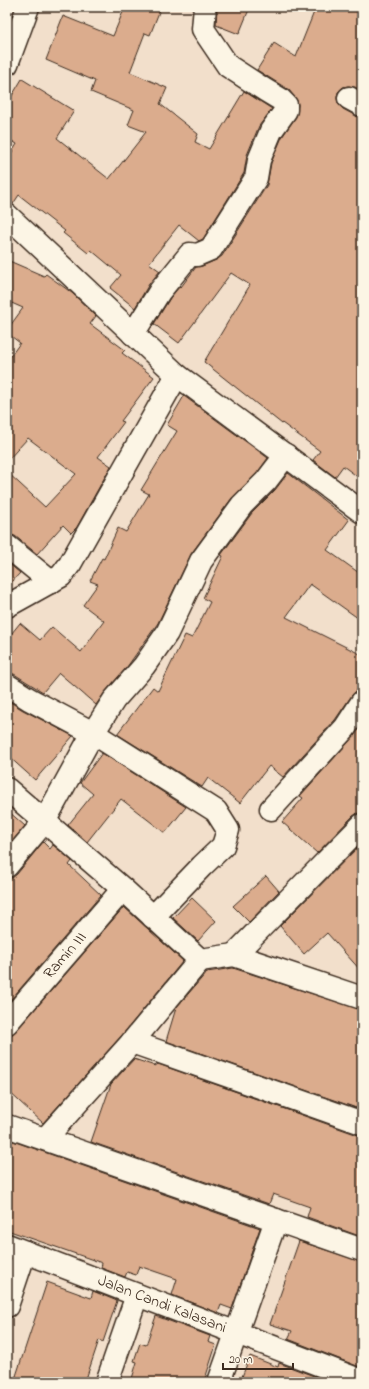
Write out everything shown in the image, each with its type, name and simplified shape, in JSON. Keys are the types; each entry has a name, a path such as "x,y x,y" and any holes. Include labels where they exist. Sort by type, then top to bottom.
{"street":[{"path":"7,64 28,7"},
{"path":"133,334 160,291 190,254 197,255 211,249 256,178 258,160 272,131 286,110 286,105 280,99 228,66 203,29 205,7"},
{"path":"7,215 177,375 362,512"},
{"path":"7,606 61,576 70,564 177,375"},
{"path":"7,866 44,822 93,733 114,700 144,666 167,633 201,561 242,504 266,481 286,455"},
{"path":"7,546 51,582"},
{"path":"7,685 29,699 93,733 216,811 228,830 223,846 154,917"},
{"path":"271,809 345,728 362,702"},
{"path":"7,789 123,889 200,960"},
{"path":"234,955 362,825"},
{"name":"Ramin III","path":"7,1023 123,889"},
{"path":"45,1140 132,1042 200,960 234,955 357,990"},
{"path":"132,1042 362,1123"},
{"path":"7,1126 362,1250"},
{"path":"219,1382 276,1220"},
{"path":"7,1306 16,1248"},
{"name":"Jalan Candi Kalasani","path":"16,1248 362,1381"},
{"path":"107,1382 137,1294"}],"building":[{"path":"125,7 161,7 150,35 145,33 130,72 167,88 160,104 198,134 195,142 209,149 244,91 272,109 259,126 247,155 244,173 203,239 199,241 179,225 149,263 160,271 149,284 135,308 110,288 121,275 91,250 88,253 63,233 65,231 19,195 13,204 7,203 7,160 17,144 7,138 7,104 22,79 74,111 57,138 109,179 146,132 128,125 134,110 91,92 95,81 46,60 63,16 113,36"},
{"path":"217,7 250,7 239,34 216,25"},
{"path":"316,7 362,7 362,91 355,87 343,87 338,92 337,98 338,104 343,109 356,116 362,117 362,480 343,466 335,477 313,460 320,451 282,424 204,362 250,285 231,273 179,343 154,324 170,298 180,286 181,287 196,267 202,266 222,256 267,185 271,163 282,137 296,117 298,105 297,100 289,90 257,70 274,43 296,57"},
{"path":"7,260 44,276 46,274 72,293 96,316 90,324 125,350 122,353 154,377 121,421 124,422 98,457 111,466 77,527 71,533 63,525 37,554 15,536 7,534 7,472 45,507 76,474 28,438 7,461 7,361 20,343 7,333 7,330 23,308 7,301"},
{"path":"184,396 268,458 257,473 232,498 191,554 158,623 127,667 105,692 96,705 59,673 43,692 14,674 7,673 7,639 20,623 40,640 52,627 81,652 104,621 83,605 98,584 90,581 102,558 104,559 118,528 126,532 149,494 141,490 177,431 167,425"},
{"path":"288,473 349,520 327,550 362,575 362,621 310,584 286,617 362,655 362,690 356,691 352,695 335,720 283,777 269,766 240,803 208,778 202,787 117,734 153,687 158,691 185,635 192,638 210,602 203,598 223,556 221,555 252,513 275,490"},
{"path":"7,562 20,573 7,587"},
{"path":"7,700 73,736 35,780 7,755"},
{"path":"362,725 362,813 358,813 353,816 317,853 282,822 303,798 300,796 354,736"},
{"path":"102,753 186,807 165,833 121,799 87,842 68,825 93,794 80,783"},
{"path":"7,810 25,826 7,847"},
{"path":"43,842 50,849 53,845 72,861 69,865 101,895 7,1004 7,878 12,878 17,874"},
{"path":"362,843 362,972 327,933 304,954 280,926"},
{"path":"266,876 279,891 249,922 233,906"},
{"path":"192,898 216,921 198,941 173,918"},
{"path":"124,907 183,961 123,1034 43,1123 7,1090 7,1035 11,1035 16,1031"},
{"path":"233,968 362,1010 362,1110 166,1041 176,1008 207,972"},
{"path":"134,1059 155,1066 158,1064 358,1135 362,1135 362,1237 307,1217 310,1207 273,1194 269,1204 91,1142 111,1084"},
{"path":"7,1139 260,1228 232,1309 221,1305 218,1313 172,1295 177,1279 139,1266 136,1275 127,1272 125,1277 101,1268 102,1263 7,1230"},
{"path":"299,1241 362,1262 362,1368 288,1339 292,1331 270,1324"},
{"path":"47,1282 91,1298 93,1291 117,1301 103,1342 99,1340 85,1382 14,1382"},
{"path":"156,1316 210,1336 208,1342 216,1345 204,1382 131,1382 137,1362 134,1361 140,1343 146,1345"},
{"path":"250,1356 278,1367 279,1363 330,1382 240,1382"}]}
